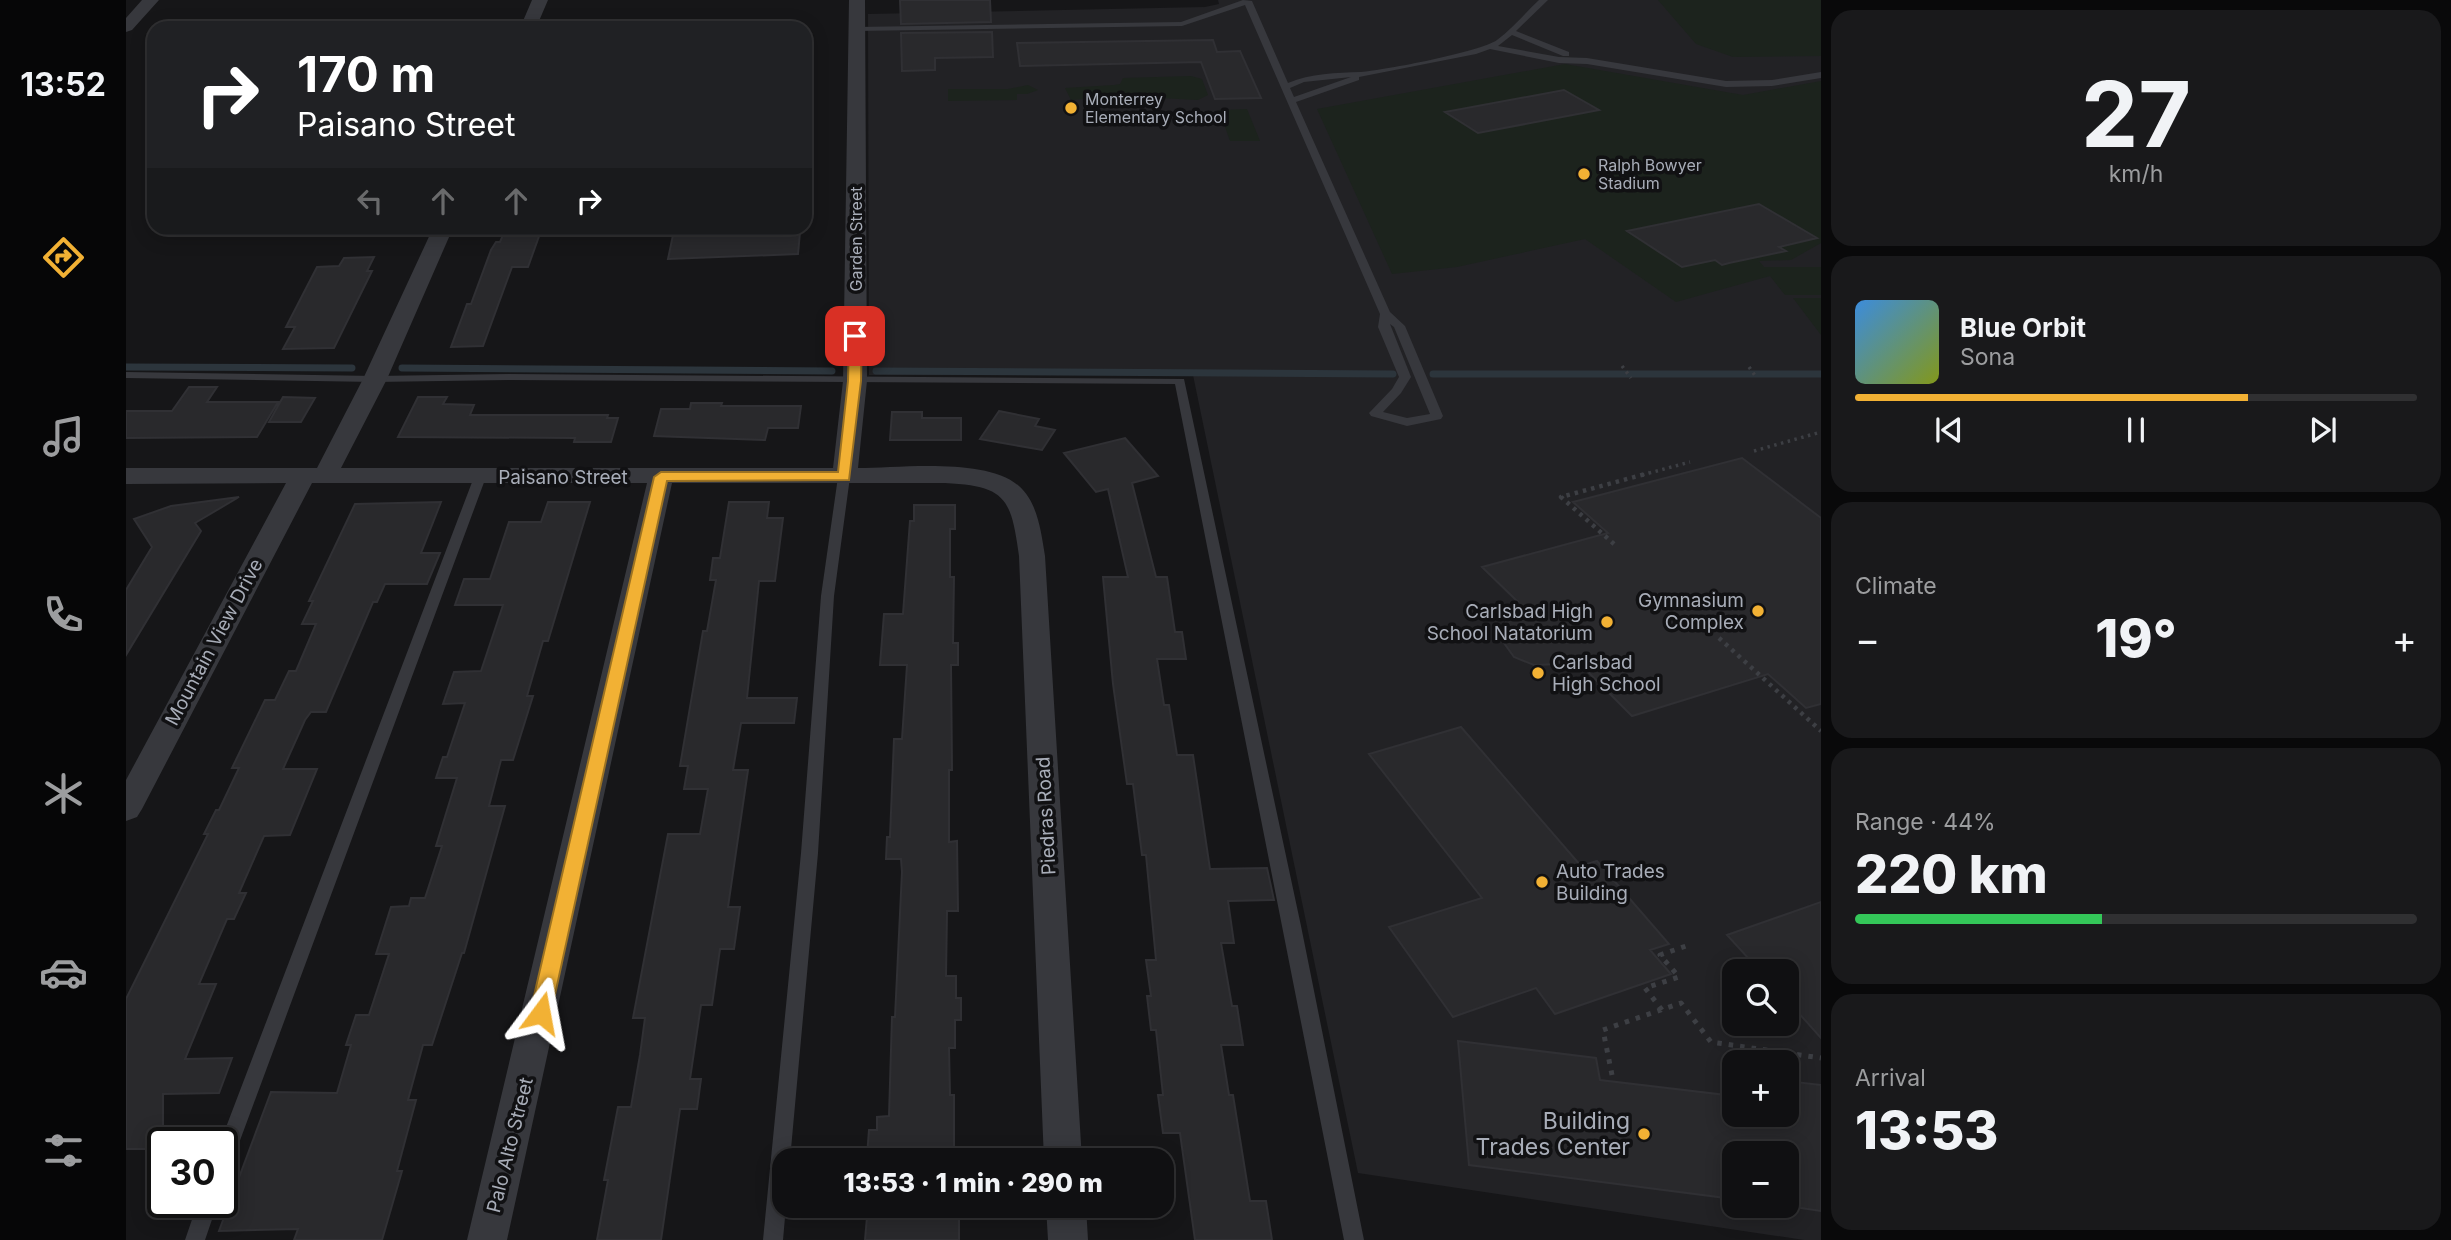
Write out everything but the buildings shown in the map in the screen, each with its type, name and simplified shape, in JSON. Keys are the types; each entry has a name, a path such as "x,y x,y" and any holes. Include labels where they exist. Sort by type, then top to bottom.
{"street":[{"path":"126,27 151,0"},
{"path":"531,21 540,0"},
{"name":"Garden Street","path":"844,477 855,381 857,0"},
{"name":"Mountain View Drive","path":"126,808 314,476 375,379 440,235"},
{"name":"Paisano Street","path":"126,476 972,476 999,484"},
{"name":"Palo Alto Street","path":"487,1240 644,561 661,477"},
{"name":"Piedras Road","path":"999,484 1015,495 1022,505 1028,521 1032,556 1062,1148"},
{"path":"1067,1218 1068,1240"}],"lane":[{"path":"1285,87 1302,80 1364,74 1455,57 1491,47 1544,0"},
{"path":"856,29 1182,23 1247,1 1385,314 1399,326 1437,416 1407,422 1374,413 1397,391 1405,377 1384,327 1385,314"},
{"path":"1510,32 1587,61"},
{"path":"1491,47 1559,60 1587,61 1726,84 1772,83 1821,75"},
{"path":"1291,101 1364,74"},
{"path":"126,375 375,379 522,377 1180,381 1293,926 1353,1240"},
{"path":"235,1127 480,477"},
{"path":"773,1240 811,832 831,567 844,477"},
{"path":"195,1240 203,1218"}],"path":[{"path":"1622,366 1631,378"},
{"path":"1749,367 1756,377"},
{"path":"1754,451 1821,432"},
{"path":"1614,544 1561,497 1690,462"},
{"path":"1719,638 1821,731"},
{"path":"1662,1010 1645,988 1679,977 1660,956 1692,944"},
{"path":"1612,1075 1603,1030 1681,1003 1711,1042 1821,1058"}],"shaded area":[{"name":"Carlsbad High School","path":"1218,0 1821,0 1821,1240 1804,1240 1358,1173 1193,375 869,375 868,14 1205,7 1219,4"},
{"path":"1658,0 1821,0 1821,56 1733,57 1696,44"},
{"name":"Ralph Bowyer Stadium","path":"1565,64 1743,95 1821,81 1821,243 1791,260 1759,261 1764,267 1821,267 1821,295 1785,295 1770,276 1676,302 1585,239 1457,267 1392,274 1317,109"},
{"path":"1191,76 1202,79 1208,95 1198,100 1123,96 1071,100 1065,88 1120,84 1123,78"},
{"path":"1028,85 1038,90 1017,94 1017,100 948,101 948,89 1008,89"},
{"path":"1247,109 1260,141 1230,141 1219,110"},
{"path":"1793,298 1821,298 1821,335"}],"waterway":[{"path":"126,367 352,368"},
{"path":"402,368 832,371"},
{"path":"876,371 1393,374"},
{"path":"1433,374 1821,374"}],"place":[{"name":"Monterrey Elementary School","path":"1071,108"},
{"name":"Ralph Bowyer Stadium","path":"1584,174"},
{"name":"Gymnasium Complex","path":"1758,611"},
{"name":"Carlsbad High School Natatorium","path":"1607,622"},
{"name":"Carlsbad High School","path":"1538,673"},
{"name":"Auto Trades Building","path":"1542,882"},
{"name":"Building Trades Center","path":"1644,1134"}],"route":[{"path":"541,1013 661,477 844,477 855,381 855,336"}]}
